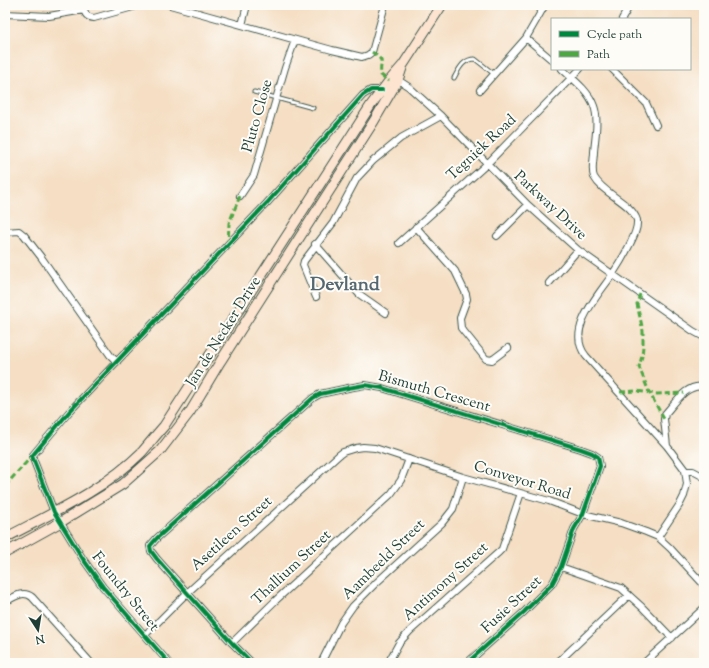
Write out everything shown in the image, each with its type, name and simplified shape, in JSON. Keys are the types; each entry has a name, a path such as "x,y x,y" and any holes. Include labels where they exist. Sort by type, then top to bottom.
{"main road":[{"name":"Jan de Necker Drive","path":"5,553 61,522 123,484 139,471 160,450 175,432 190,412 220,362 374,121 395,78 442,5"},
{"name":"Jan de Necker Drive","path":"5,538 102,484 141,452 164,426 296,219 382,90 395,78"}],"street":[{"path":"5,14 49,16 83,8 87,16 94,18 140,5"},
{"path":"170,5 295,40 362,56 368,55 372,52 385,5"},
{"path":"242,25 247,5"},
{"path":"480,90 526,38 545,5"},
{"path":"623,18 630,5"},
{"path":"526,38 551,59"},
{"name":"Pluto Close","path":"240,196 254,175 295,40"},
{"path":"563,70 586,93 594,106 596,121 593,166 594,176 631,211 637,219 638,224 632,240 612,275 584,317 580,333 580,342 583,352 667,446 678,459 685,471 687,484 684,496 658,537"},
{"name":"Tegniek Road","path":"398,243 487,164 579,70"},
{"path":"613,70 646,103 656,125"},
{"name":"Parkway Drive","path":"395,78 409,88 441,116 528,205 578,250 693,331 704,337"},
{"path":"5,232 18,231 24,235 117,362 267,203 337,126 363,94 371,90 382,90"},
{"path":"316,297 303,265 304,261 333,223 357,178 373,161 401,138 441,116"},
{"path":"498,236 528,205"},
{"path":"416,227 455,271 466,294 467,299 460,318 461,328 489,361 508,348"},
{"path":"316,244 359,294 386,313"},
{"path":"549,283 578,250"},
{"name":"Foundry Street","path":"117,362 69,412 32,456 54,512 92,574 169,663"},
{"name":"Bismuth Crescent","path":"187,593 152,552 150,547 152,544 313,398 320,394 348,388 365,385 388,389 596,455 600,466 583,514"},
{"path":"667,446 664,422 665,414 688,390 697,386 704,387"},
{"name":"Conveyor Road","path":"339,455 343,452 356,448 375,448 463,477 549,501 583,514 621,523 658,537 704,585"},
{"name":"Asetileen Street","path":"144,635 187,593 339,455"},
{"name":"Thallium Street","path":"232,644 275,600 391,494 401,480 409,459"},
{"path":"685,471 693,471 704,477"},
{"name":"Aambeeld Street","path":"321,663 341,623 353,606 450,514 463,477"},
{"name":"Antimony Street","path":"388,663 399,643 410,631 499,552 502,548 520,493"},
{"name":"Fusie Street","path":"467,663 524,612 552,584 561,567 574,529 583,514"},
{"path":"561,567 621,588 672,638"},
{"path":"187,593 232,644 252,663"},
{"path":"5,602 21,594 27,594 32,597 91,663"},
{"path":"557,663 629,595"},
{"path":"644,663 704,608"}],"lane":[{"path":"454,78 463,63 472,59 475,59 494,74"},
{"path":"254,92 313,108"}],"marked path":[{"path":"372,52 381,60 381,75 389,81"},
{"path":"228,245 229,223 240,196"},
{"path":"640,294 637,304 643,331 643,346 639,367 649,392 664,419"},
{"path":"620,392 637,391 657,394 684,393"},
{"path":"5,486 32,456"}],"cycle path":[{"path":"169,663 103,587 83,559 54,512 32,456 69,412 267,203 363,95 371,90 382,90"},
{"path":"252,663 232,643 157,559 151,551 150,546 157,538 313,398 320,394 365,385 382,388 581,449 598,457 600,466 583,514 574,529 561,567 552,584 524,612 467,663"}],"district":[{"name":"Devland","path":"345,285"}]}
